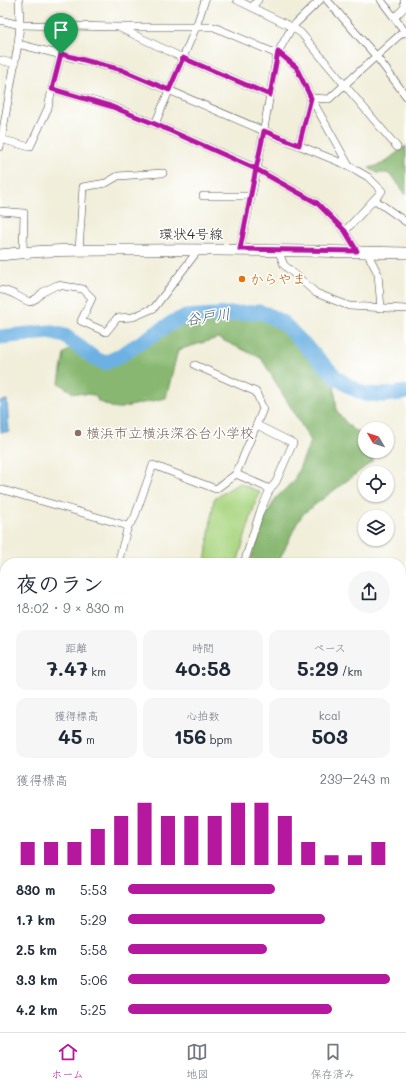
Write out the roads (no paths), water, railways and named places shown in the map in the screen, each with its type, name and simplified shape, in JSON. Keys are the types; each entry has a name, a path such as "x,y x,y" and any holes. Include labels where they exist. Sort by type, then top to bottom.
{"main road":[{"name":"環状4号線","path":"0,255 22,252 199,249 406,253"}],"street":[{"path":"19,0 20,25 18,44 0,142 30,147 48,108 61,54 66,25"},
{"path":"155,124 196,27 205,0"},
{"path":"237,0 252,6 301,33 397,147"},
{"path":"252,6 258,0"},
{"path":"240,249 278,53 292,27 320,0"},
{"path":"327,0 376,56 406,96"},
{"path":"311,98 329,99 405,32 381,0"},
{"path":"395,17 405,7 404,0"},
{"path":"0,20 20,25 214,27 278,53 296,67 311,98 349,166"},
{"path":"118,27 183,58 270,95"},
{"path":"18,44 122,70 349,166 368,177 382,192 345,231"},
{"path":"0,60 15,64"},
{"path":"52,89 110,106 155,124 256,169 317,203 345,231 378,274 381,308"},
{"path":"299,145 311,98"},
{"path":"0,100 8,102"},
{"path":"79,251 83,187 106,183 118,176 163,173"},
{"path":"203,196 251,196"},
{"path":"375,200 406,222"},
{"path":"0,211 24,213 22,252"},
{"path":"0,290 8,290 21,299 30,302 43,292 58,285 83,289 92,298 81,321 106,332 117,318 133,317 154,308 199,249"},
{"path":"278,250 284,266 316,293 349,306 406,309"},
{"path":"119,558 128,526 134,519 153,466 216,489 236,474 263,409 256,392 195,365"},
{"path":"246,558 260,512 270,490 276,482 293,443 256,425"},
{"path":"236,474 270,490"},
{"path":"0,489 128,526"}],"water":[{"path":"7,400 9,432 1,432 0,401"}],"waterway":[{"name":"谷戸川","path":"0,337 49,332 65,336 94,358 105,363 118,357 173,322 185,317 259,312 283,323 337,378 352,388 365,394 385,395 406,392"}],"place":[{"name":"からやま","path":"242,279"},
{"name":"横浜市立横浜深谷台小学校","path":"78,433"}]}
